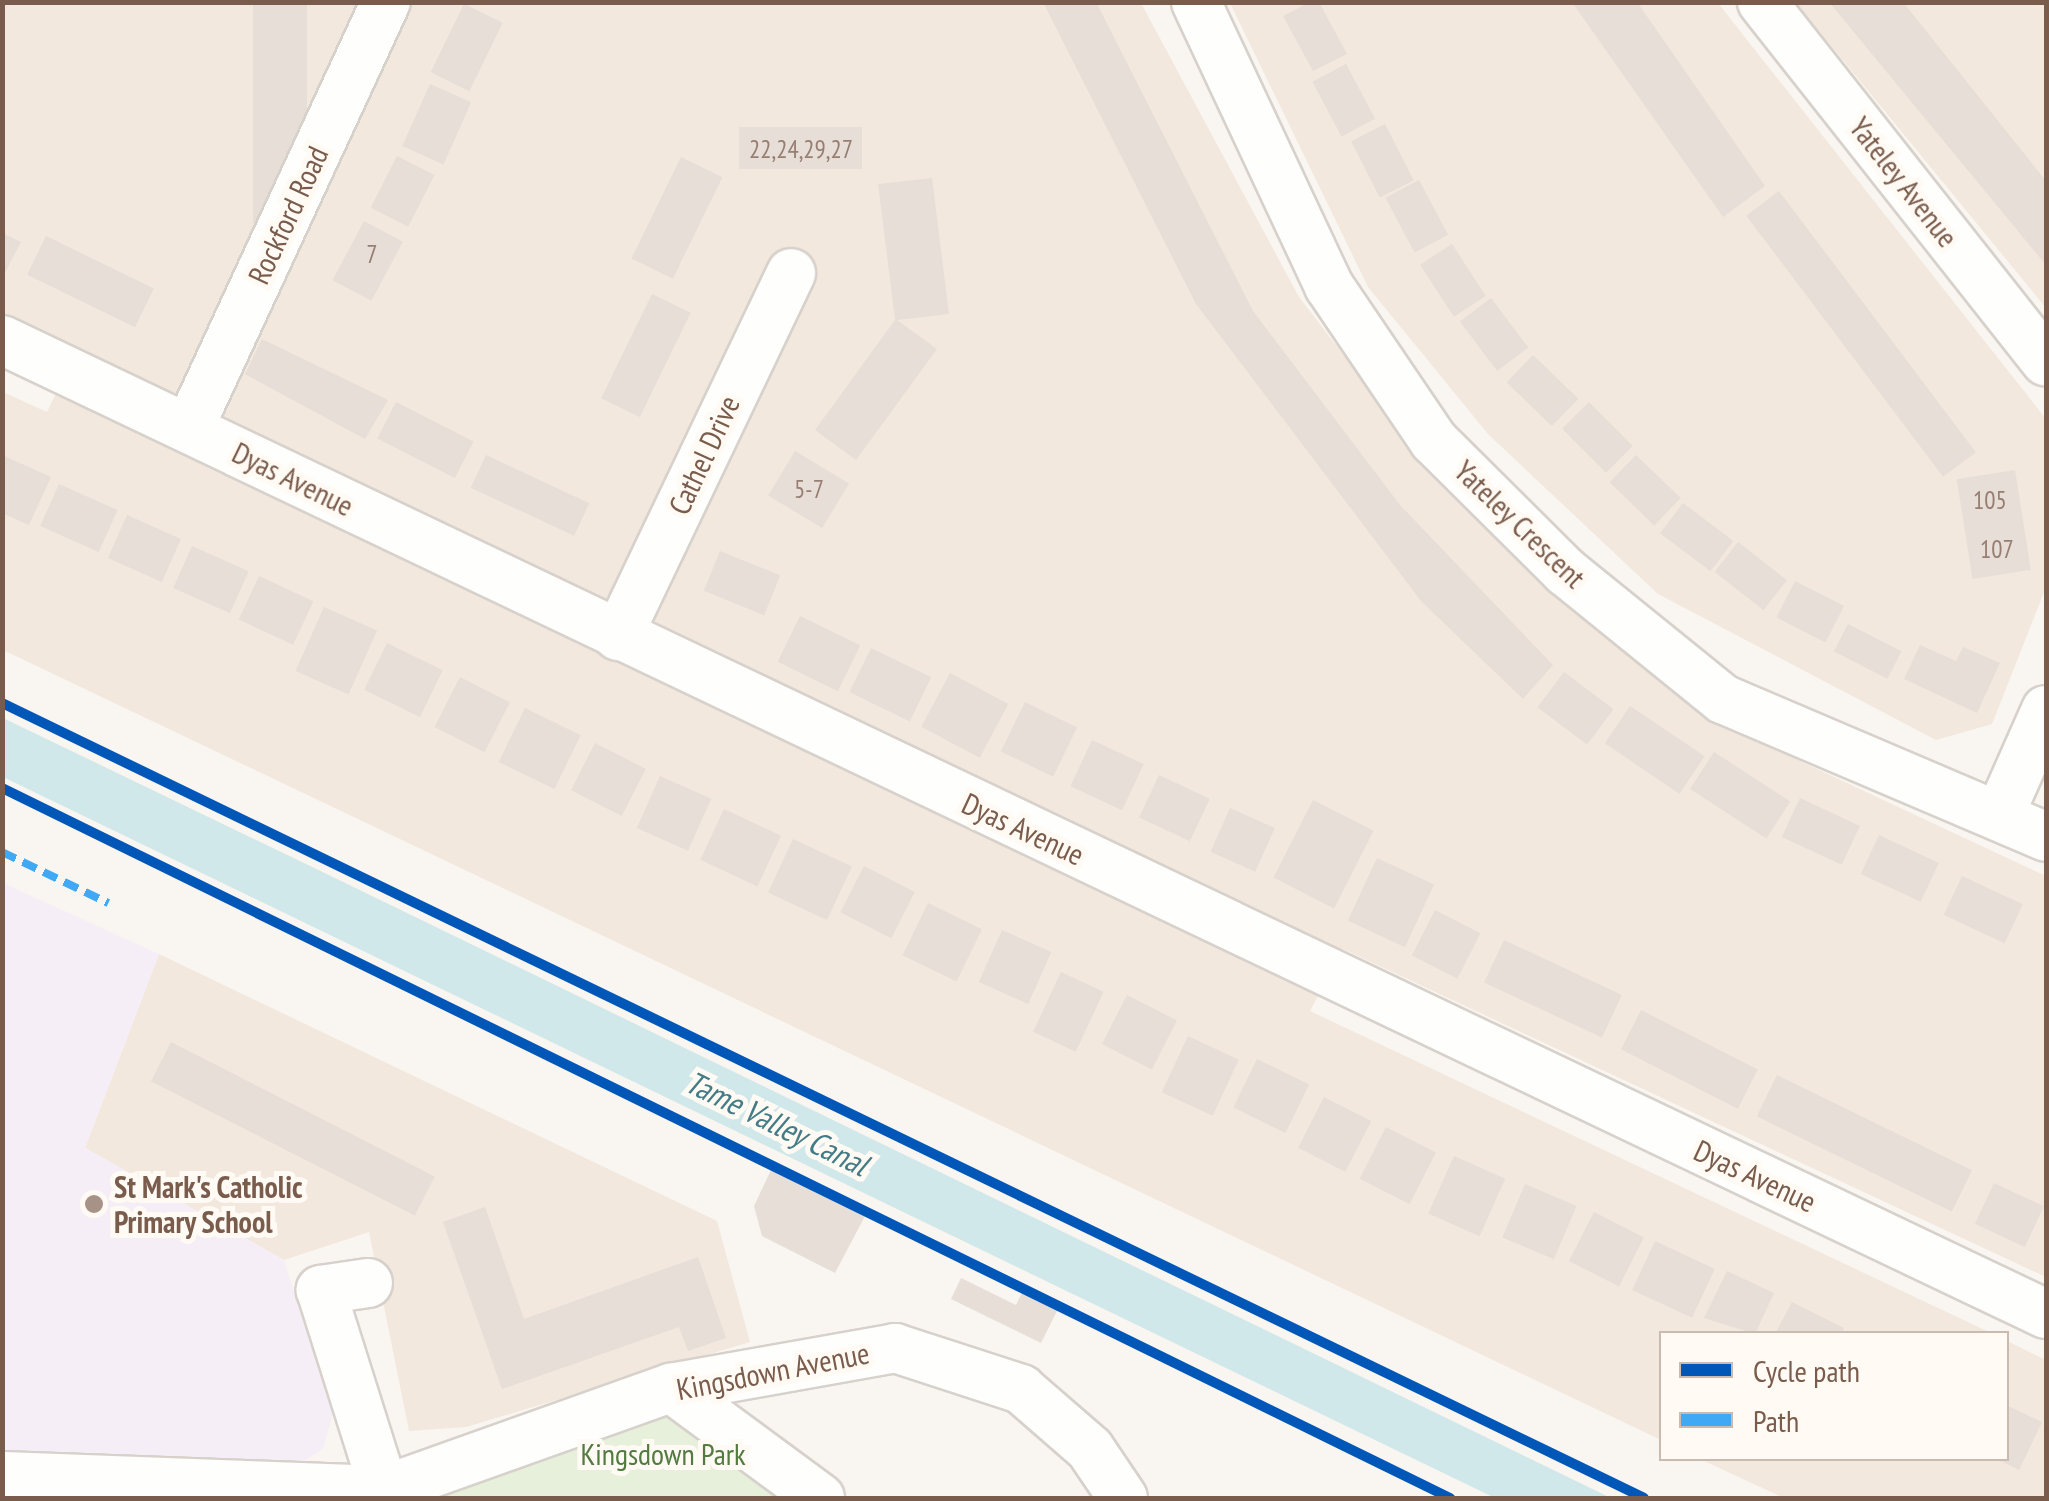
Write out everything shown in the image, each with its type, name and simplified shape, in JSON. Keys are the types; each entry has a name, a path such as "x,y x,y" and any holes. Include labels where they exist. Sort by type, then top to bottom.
{"street":[{"name":"Rockford Road","path":"189,428 386,2"},
{"name":"Yateley Crescent","path":"1196,2 1329,286 1434,441 1566,572 1723,698 2046,837"},
{"name":"Yateley Avenue","path":"1762,2 2046,361"},
{"name":"Cathel Drive","path":"618,636 790,273"},
{"name":"Dyas Avenue","path":"2,340 2046,1314"},
{"path":"1999,816 2046,710"},
{"path":"368,1283 321,1290 384,1490"},
{"name":"Kingsdown Avenue","path":"2,1476 384,1490 671,1388 895,1348 964,1365 1021,1389 1090,1448 1122,1498"},
{"path":"671,1388 820,1498"}],"shaded area":[{"path":"3,3 1141,3 1299,297 1436,475 1662,677 1755,740 2046,876 2046,1277 1343,949 1310,1011 1987,1331 1659,1331 1659,1439 3,650 3,392 47,412 75,354 3,319"},
{"path":"1230,3 1718,3 2046,419 2046,587 1992,724 1936,740 1658,594 1488,434 1368,287"},
{"path":"1796,3 2046,3 2046,308"},
{"name":"St Mark's Catholic Primary School","path":"3,883 159,954 85,1148 284,1260 333,1413 323,1449 289,1470 3,1463"},
{"path":"159,954 717,1221 750,1342 466,1427 409,1431 369,1232 284,1260 85,1148"},
{"path":"2009,1342 2046,1360 2046,1498 1784,1498 1704,1461 2009,1461"}],"green space":[{"name":"Kingsdown Park","path":"672,1402 788,1498 397,1498"}],"water":[{"name":"Tame Valley Canal","path":"3,718 1611,1498 1495,1498 3,777"}],"building":[{"path":"253,2 307,2 307,223 253,223"},
{"path":"1043,2 1096,2 1253,311 1400,505 1553,665 1523,699 1421,601 1196,304"},
{"path":"1310,2 1319,2 1347,54 1313,71 1283,16"},
{"path":"1572,2 1637,2 1765,186 1723,217"},
{"path":"1829,2 1903,2 2046,181 2046,265"},
{"path":"464,4 503,23 469,91 431,72"},
{"path":"1346,64 1375,119 1342,137 1312,82"},
{"path":"430,84 471,102 443,164 402,146"},
{"path":"1385,124 1414,180 1380,197 1351,141"},
{"path":"739,127 862,127 862,169 739,169"},
{"path":"397,156 434,175 408,227 371,208"},
{"path":"681,157 722,177 673,279 631,259"},
{"path":"932,178 949,314 897,320 937,349 856,460 815,430 895,320 878,184"},
{"path":"1419,180 1448,235 1415,253 1385,198"},
{"path":"1779,191 1976,452 1943,477 1746,216"},
{"path":"364,221 403,242 371,301 333,280"},
{"path":"2,233 21,242 2,278"},
{"path":"46,236 154,289 135,327 27,275"},
{"path":"1452,244 1486,296 1454,317 1420,265"},
{"path":"652,294 691,313 640,417 601,398"},
{"path":"1491,298 1528,348 1497,371 1460,321"},
{"path":"262,339 388,400 365,439 245,374"},
{"path":"1533,355 1578,399 1552,426 1507,382"},
{"path":"396,402 474,441 455,478 377,439"},
{"path":"1589,402 1633,446 1606,473 1562,429"},
{"path":"795,451 849,483 822,528 768,496"},
{"path":"2,455 51,477 29,525 2,513"},
{"path":"486,455 589,503 574,536 471,488"},
{"path":"1636,455 1681,498 1654,525 1610,482"},
{"path":"2015,470 2031,570 1973,579 1957,479"},
{"path":"59,484 117,510 99,552 40,526"},
{"path":"1683,503 1733,541 1710,571 1660,533"},
{"path":"127,515 181,539 162,582 108,558"},
{"path":"1738,542 1787,580 1763,610 1715,572"},
{"path":"192,546 249,571 230,613 173,588"},
{"path":"720,551 780,575 764,615 704,591"},
{"path":"259,576 313,601 293,645 239,620"},
{"path":"1795,581 1844,606 1825,643 1776,618"},
{"path":"324,607 377,631 349,695 296,671"},
{"path":"800,616 860,645 838,691 778,662"},
{"path":"1848,624 1901,651 1887,679 1834,652"},
{"path":"387,643 443,670 420,717 364,690"},
{"path":"1920,645 1956,661 1963,647 2000,663 1977,713 1904,679"},
{"path":"871,648 931,677 910,721 850,692"},
{"path":"1564,672 1614,709 1587,744 1538,707"},
{"path":"950,673 1008,704 980,758 921,727"},
{"path":"460,677 510,702 484,752 435,727"},
{"path":"1025,702 1077,727 1053,777 1001,751"},
{"path":"1630,706 1705,756 1679,794 1605,743"},
{"path":"525,708 581,735 554,789 499,762"},
{"path":"1092,740 1144,764 1122,810 1070,786"},
{"path":"595,743 646,769 622,816 571,790"},
{"path":"1714,752 1790,802 1766,838 1690,789"},
{"path":"1159,775 1210,799 1190,841 1139,818"},
{"path":"660,776 711,799 688,851 637,828"},
{"path":"1800,798 1860,826 1842,865 1782,837"},
{"path":"1313,800 1374,831 1334,908 1274,878"},
{"path":"1230,808 1275,828 1255,872 1210,852"},
{"path":"724,809 781,836 757,886 700,860"},
{"path":"1879,835 1939,863 1921,902 1861,874"},
{"path":"793,839 852,866 827,920 768,892"},
{"path":"1377,858 1434,885 1405,947 1348,921"},
{"path":"864,866 915,892 891,938 840,912"},
{"path":"1962,876 2023,904 2005,943 1944,915"},
{"path":"928,903 982,929 957,981 903,955"},
{"path":"1435,910 1480,933 1457,979 1412,955"},
{"path":"1002,930 1051,952 1028,1004 979,982"},
{"path":"1504,940 1622,995 1602,1038 1484,983"},
{"path":"1061,972 1104,992 1076,1052 1033,1032"},
{"path":"1127,995 1177,1020 1152,1069 1102,1044"},
{"path":"1641,1010 1758,1069 1738,1109 1621,1049"},
{"path":"1188,1036 1239,1060 1213,1116 1162,1092"},
{"path":"171,1042 435,1176 415,1216 151,1081"},
{"path":"1257,1059 1309,1084 1285,1133 1233,1108"},
{"path":"1777,1075 1972,1170 1952,1211 1757,1116"},
{"path":"1324,1097 1371,1121 1345,1172 1298,1148"},
{"path":"1386,1127 1436,1152 1410,1204 1360,1179"},
{"path":"1454,1156 1505,1179 1480,1236 1428,1214"},
{"path":"771,1170 865,1216 835,1273 762,1236 754,1206"},
{"path":"1994,1183 2044,1206 2025,1247 1975,1224"},
{"path":"1525,1184 1577,1206 1554,1259 1502,1237"},
{"path":"485,1207 524,1319 698,1257 726,1338 688,1351 679,1327 502,1389 443,1222"},
{"path":"1594,1212 1644,1237 1619,1286 1569,1261"},
{"path":"1655,1241 1715,1269 1692,1318 1632,1290"},
{"path":"1727,1271 1774,1293 1756,1331 1704,1318"},
{"path":"961,1278 1016,1305 1024,1288 1060,1305 1041,1343 951,1299"},
{"path":"1792,1302 1844,1328 1842,1331 1777,1331"},
{"path":"2009,1406 2042,1422 2019,1470 2001,1461 2009,1461"}],"marked path":[{"path":"2,852 108,903"}],"cycle path":[{"path":"2,703 1644,1498"},
{"path":"2,788 1450,1498"}],"place":[{"name":"St Mark's Catholic Primary School","path":"94,1204"}]}
